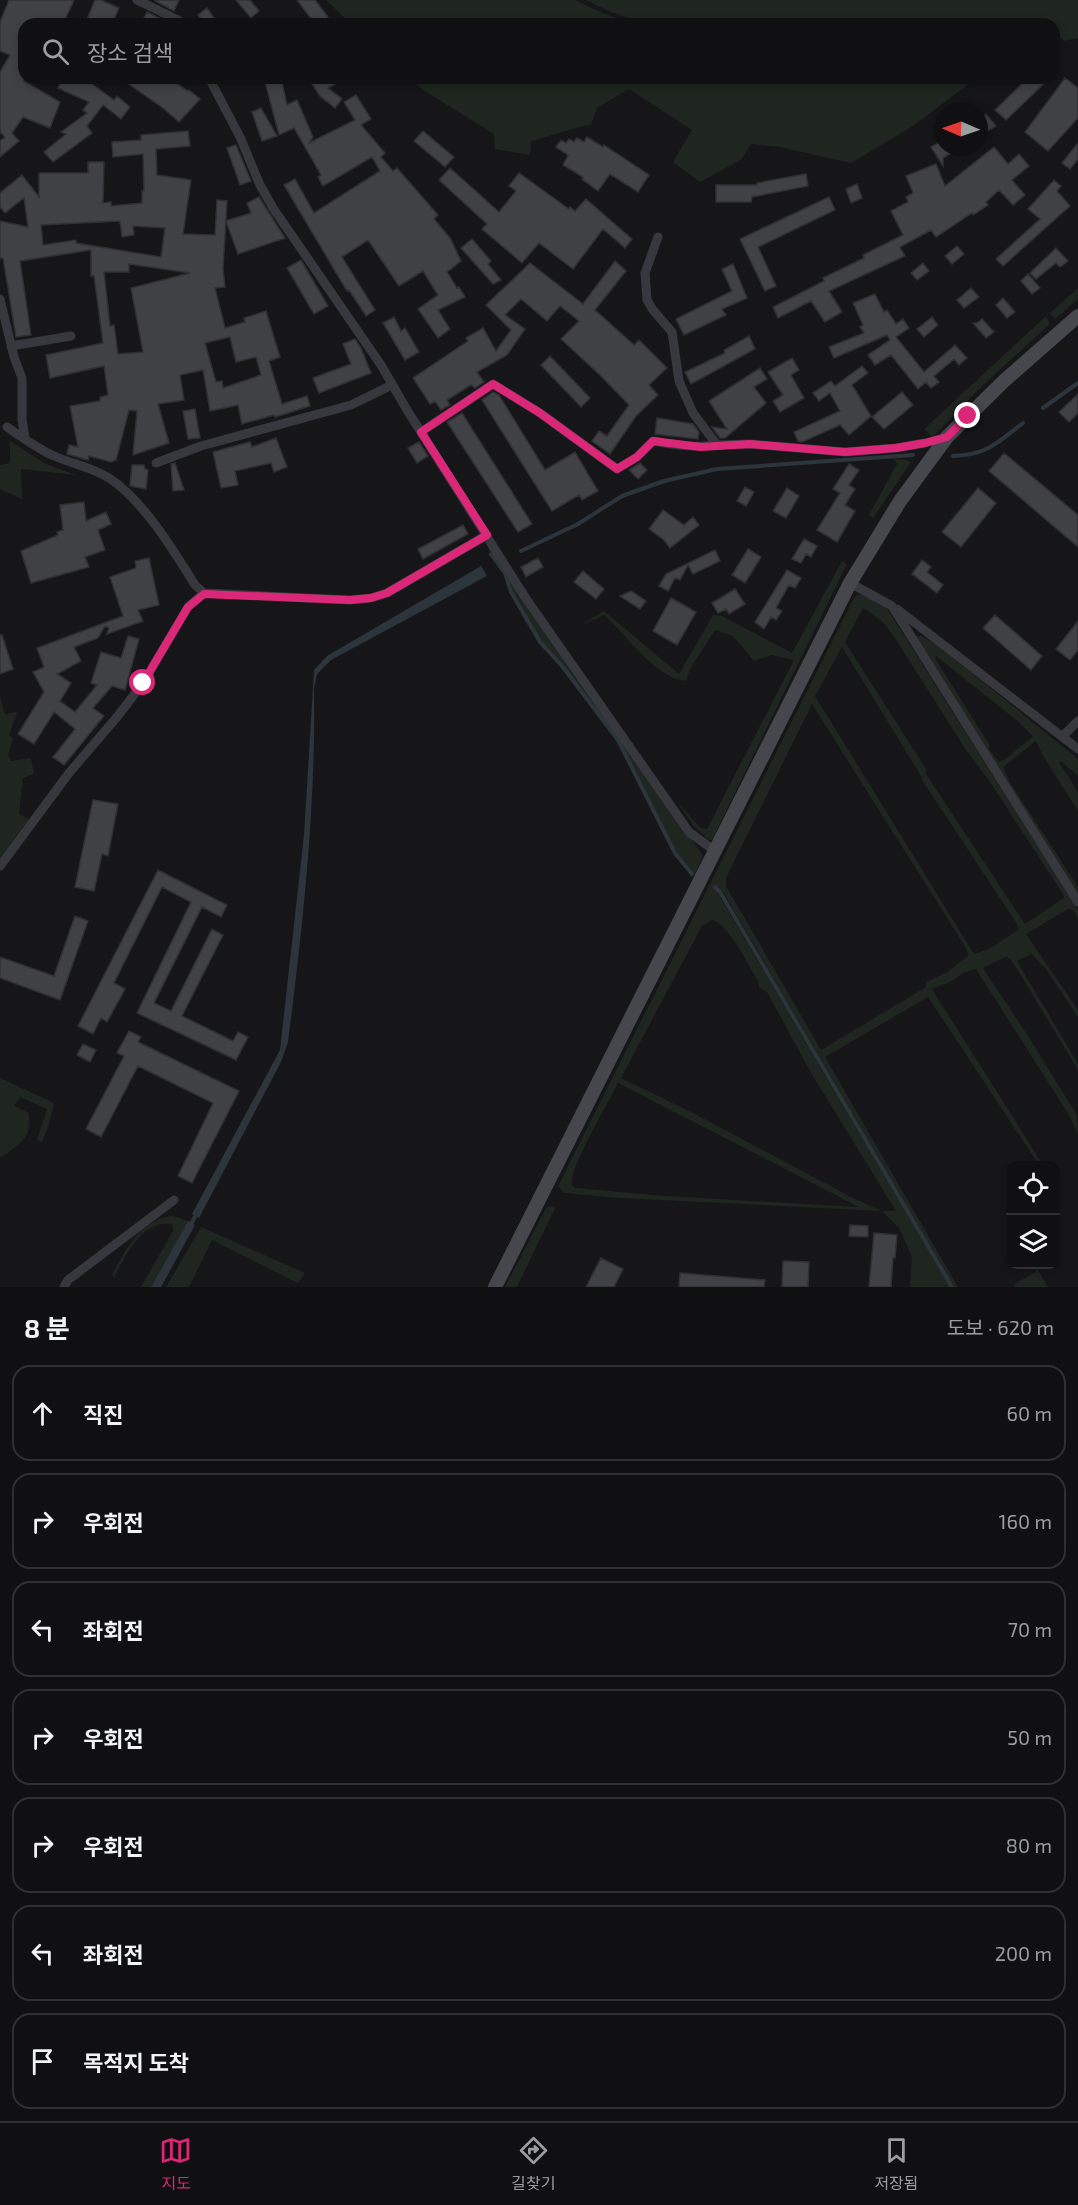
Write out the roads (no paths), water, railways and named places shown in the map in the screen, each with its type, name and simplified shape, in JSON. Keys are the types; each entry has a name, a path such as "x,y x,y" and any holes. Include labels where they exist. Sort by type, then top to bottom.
{"main road":[{"path":"495,1287 850,583 900,501 947,437 1005,380 1078,316"}],"street":[{"path":"137,0 174,18"},
{"path":"212,84 240,136 260,185 273,208 346,313 553,639 594,693 689,832 715,851"},
{"path":"658,237 645,273 647,300 672,332 679,381 693,413 717,445"},
{"path":"0,299 21,378 25,438"},
{"path":"11,346 71,336"},
{"path":"421,432 493,384 540,413 617,469 637,457 653,441 682,446 750,444 845,452 896,448 947,437"},
{"path":"156,463 201,446 351,405 392,386"},
{"path":"7,427 51,455 90,468 110,479 133,498 195,585 204,594"},
{"path":"0,866 69,773 143,683 188,607 204,594 350,600 371,598 387,593 487,535"},
{"path":"850,583 892,606 1078,749"},
{"path":"892,606 1078,902"},
{"path":"1063,736 1078,721"},
{"path":"64,1287 68,1280 174,1200"}],"waterway":[{"path":"1043,408 1078,383"},
{"path":"953,456 975,453 991,447 1023,423"},
{"path":"521,551 578,524 622,496 664,481 717,469 913,455"},
{"path":"491,554 505,573 511,592 540,642 562,666 618,740 675,853 692,874"},
{"path":"715,887 952,1287"},
{"path":"190,1226 198,1211"}]}
